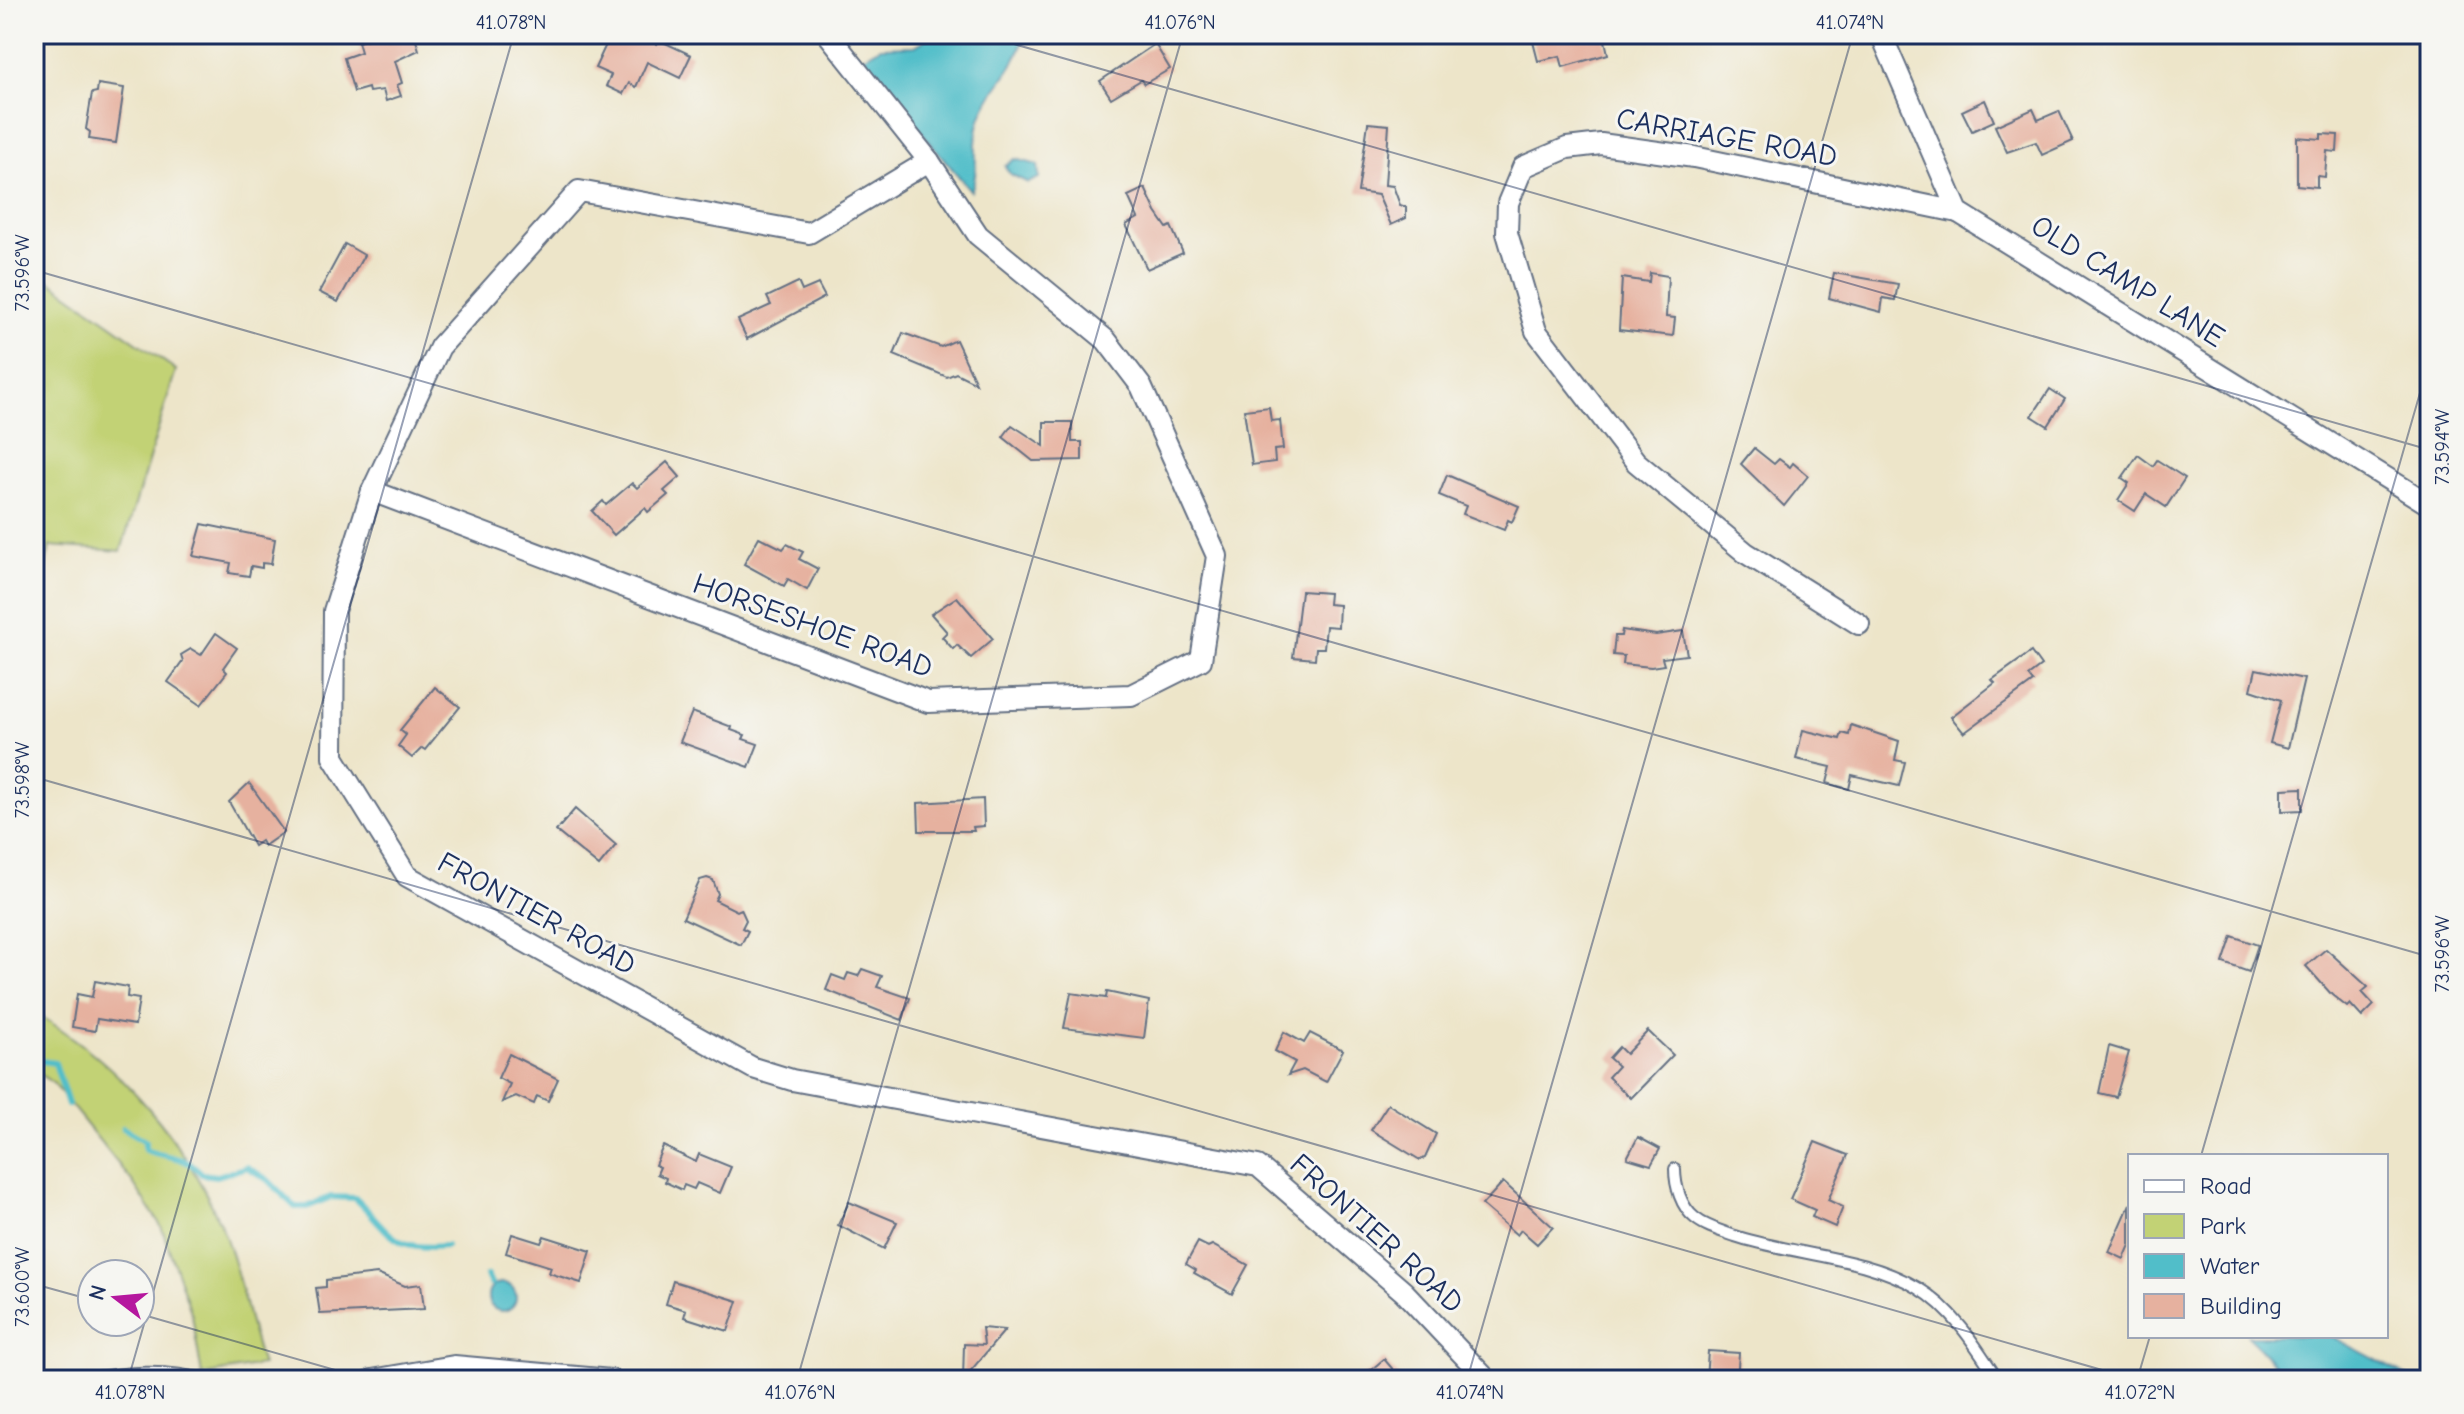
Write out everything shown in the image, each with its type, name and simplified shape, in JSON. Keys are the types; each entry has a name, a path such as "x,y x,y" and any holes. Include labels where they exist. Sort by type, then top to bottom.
{"street":[{"name":"HORSESHOE ROAD","path":"372,491 928,702 1131,695 1201,660 1217,556 1141,386 1106,340 978,235 929,161 828,34"},
{"path":"1881,34 1958,212"},
{"name":"CARRIAGE ROAD","path":"1859,624 1746,553 1636,462 1536,331 1507,233 1508,203 1523,167 1567,148 1601,144 1694,157 1958,212"},
{"name":"FRONTIER ROAD","path":"929,161 809,233 579,191 440,347 372,491 334,611 333,757 407,876 753,1068 792,1080 1258,1166 1404,1292 1487,1380"},
{"name":"OLD CAMP LANE","path":"1958,212 2430,505"},
{"path":"372,1380 454,1366 611,1380"}],"lane":[{"path":"1675,1169 1675,1185 1685,1206 1694,1218 1714,1229 1753,1242 1865,1268 1915,1285 1940,1302 1998,1380"},
{"path":"74,1380 128,1372 176,1372 205,1380"}],"green space":[{"path":"34,270 176,370 121,551 50,546 34,619"},
{"path":"34,1012 95,1055 122,1080 148,1108 192,1168 210,1201 231,1252 262,1365 202,1375 192,1315 161,1226 132,1181 54,1084 34,1070"}],"water":[{"path":"935,34 1024,34 1016,58 983,111 976,140 975,175 971,191 860,59 881,47 915,46"},
{"path":"1015,159 1038,165 1039,178 1028,183 1010,174 1005,166"},
{"path":"502,1283 512,1287 516,1297 512,1307 502,1311 492,1307 488,1297 492,1287"},
{"path":"2250,1338 2335,1338 2414,1380 2289,1380"}],"building":[{"path":"387,34 389,40 414,34 419,50 395,61 402,83 397,85 401,96 386,101 383,90 369,92 368,88 354,92 344,58 361,52 358,42"},
{"path":"611,34 635,34 657,44 659,40 691,55 680,78 647,62 636,87 629,83 623,94 606,86 611,75 595,68"},
{"path":"1531,34 1581,34 1582,40 1604,36 1608,54 1563,67 1560,56 1538,61"},
{"path":"1155,44 1170,69 1144,84 1141,80 1111,98 1100,81"},
{"path":"98,84 124,88 116,143 89,139 90,132 86,129 92,93 97,92"},
{"path":"1985,100 1994,121 1972,131 1962,111"},
{"path":"2033,109 2038,120 2059,111 2073,141 2042,155 2036,142 2007,152 1995,126"},
{"path":"1368,123 1389,125 1385,185 1393,186 1400,205 1406,207 1406,218 1391,225 1378,195 1358,192"},
{"path":"2321,134 2338,135 2337,152 2327,151 2325,177 2317,176 2317,187 2297,185 2297,137 2321,139"},
{"path":"1145,188 1156,212 1167,228 1171,226 1183,253 1147,269 1126,225 1138,218 1128,196"},
{"path":"345,244 364,255 338,302 319,292"},
{"path":"1650,273 1668,276 1666,317 1675,318 1673,336 1619,330 1622,278 1649,282"},
{"path":"1834,273 1898,284 1895,300 1883,298 1881,312 1829,298"},
{"path":"798,282 802,291 818,284 825,297 747,339 738,320 771,305 767,297"},
{"path":"903,333 941,347 956,340 976,383 956,373 947,377 894,355"},
{"path":"2050,389 2065,399 2048,426 2032,416"},
{"path":"1269,407 1271,421 1280,420 1283,449 1274,450 1275,462 1252,465 1244,410"},
{"path":"1044,422 1072,422 1072,442 1082,442 1082,460 1033,461 1003,437 1012,425 1044,446"},
{"path":"1754,448 1774,464 1779,459 1790,467 1793,463 1808,476 1784,506 1741,464"},
{"path":"2138,455 2153,466 2157,460 2185,478 2166,507 2146,494 2135,511 2118,500 2129,483 2122,478"},
{"path":"667,462 680,477 664,491 668,495 648,512 645,508 614,535 592,511 603,501 606,505 632,483 637,488"},
{"path":"1447,475 1519,506 1512,522 1508,520 1504,530 1463,514 1466,506 1439,495"},
{"path":"202,524 275,539 271,564 262,563 262,568 251,566 249,576 229,573 231,563 193,556"},
{"path":"759,537 783,549 787,544 803,552 799,559 818,569 807,590 788,579 784,586 744,564"},
{"path":"1301,591 1329,593 1328,604 1339,605 1338,627 1326,626 1324,648 1316,648 1315,659 1293,657"},
{"path":"957,597 993,639 971,658 957,645 953,649 942,637 947,632 931,614"},
{"path":"1622,630 1656,635 1683,631 1687,655 1662,658 1664,665 1651,667 1623,664 1624,656 1613,655 1615,636 1621,636"},
{"path":"216,633 237,648 223,668 227,672 201,705 168,682 183,661 181,655 191,649 201,655"},
{"path":"2031,652 2041,666 2028,676 2033,682 1964,733 1951,717 1995,683 1992,680"},
{"path":"2256,669 2304,679 2288,748 2270,743 2281,700 2251,690"},
{"path":"435,687 460,707 425,750 422,748 412,758 398,746 406,735 400,730"},
{"path":"692,712 732,727 731,730 745,735 743,739 758,744 749,767 680,742"},
{"path":"1851,725 1899,741 1895,760 1905,762 1899,786 1852,775 1849,789 1827,783 1831,767 1796,759 1803,730 1840,739 1842,733 1849,735"},
{"path":"249,783 284,832 264,846 261,841 254,846 229,802"},
{"path":"2302,788 2302,810 2282,811 2282,789"},
{"path":"983,799 984,826 973,827 974,831 919,831 918,803"},
{"path":"575,809 616,845 599,866 556,831"},
{"path":"700,880 713,880 718,894 715,900 737,911 741,909 746,920 742,928 748,931 741,945 683,918"},
{"path":"2232,936 2258,945 2249,972 2223,963"},
{"path":"2326,949 2368,987 2362,992 2374,1005 2362,1017 2350,1004 2347,1007 2332,995 2306,966"},
{"path":"862,969 882,976 877,987 910,998 902,1020 826,990 832,975 845,980 848,973 858,976"},
{"path":"95,981 128,987 127,997 139,999 135,1025 97,1019 95,1031 72,1027 77,994 92,997"},
{"path":"1107,992 1149,1001 1144,1038 1064,1028 1071,993 1106,998"},
{"path":"1648,1031 1673,1055 1631,1098 1608,1077 1618,1066 1609,1058 1619,1047 1626,1054"},
{"path":"1284,1032 1304,1043 1310,1033 1343,1050 1326,1082 1303,1070 1288,1075 1295,1062 1275,1051"},
{"path":"2109,1046 2129,1052 2116,1097 2099,1093"},
{"path":"509,1054 558,1079 548,1101 537,1096 534,1104 516,1096 502,1102 510,1084 498,1078"},
{"path":"1388,1104 1436,1134 1425,1158 1420,1160 1371,1130"},
{"path":"1638,1137 1660,1149 1651,1165 1627,1158"},
{"path":"1815,1142 1848,1155 1828,1200 1843,1207 1835,1227 1812,1217 1815,1210 1790,1199"},
{"path":"663,1146 696,1162 699,1154 731,1167 720,1193 697,1183 694,1189 684,1185 682,1190 665,1182 666,1178 657,1174 660,1167 655,1165"},
{"path":"1503,1182 1553,1227 1537,1244 1521,1230 1517,1235 1482,1205"},
{"path":"849,1202 897,1222 884,1249 838,1225"},
{"path":"2128,1209 2128,1250 2124,1259 2109,1252"},
{"path":"512,1234 541,1243 544,1236 591,1251 581,1283 549,1273 551,1267 506,1253"},
{"path":"1198,1242 1208,1247 1212,1245 1248,1265 1232,1294 1194,1273 1196,1270 1186,1264"},
{"path":"377,1274 405,1286 421,1284 424,1309 320,1314 316,1288 326,1287 326,1280"},
{"path":"673,1281 738,1301 728,1331 684,1317 686,1310 666,1304"},
{"path":"982,1328 1005,1330 963,1380 964,1344 984,1345"},
{"path":"1708,1351 1739,1353 1737,1380 1706,1380"},
{"path":"1384,1359 1402,1380 1359,1380"}],"waterway":[{"path":"34,1060 55,1063 68,1104"},
{"path":"123,1128 145,1141 145,1150 182,1160 202,1174 217,1176 247,1167 268,1180 295,1207 307,1207 331,1197 355,1198 393,1237 402,1242 427,1247 446,1246"},
{"path":"487,1276 491,1284"}]}
